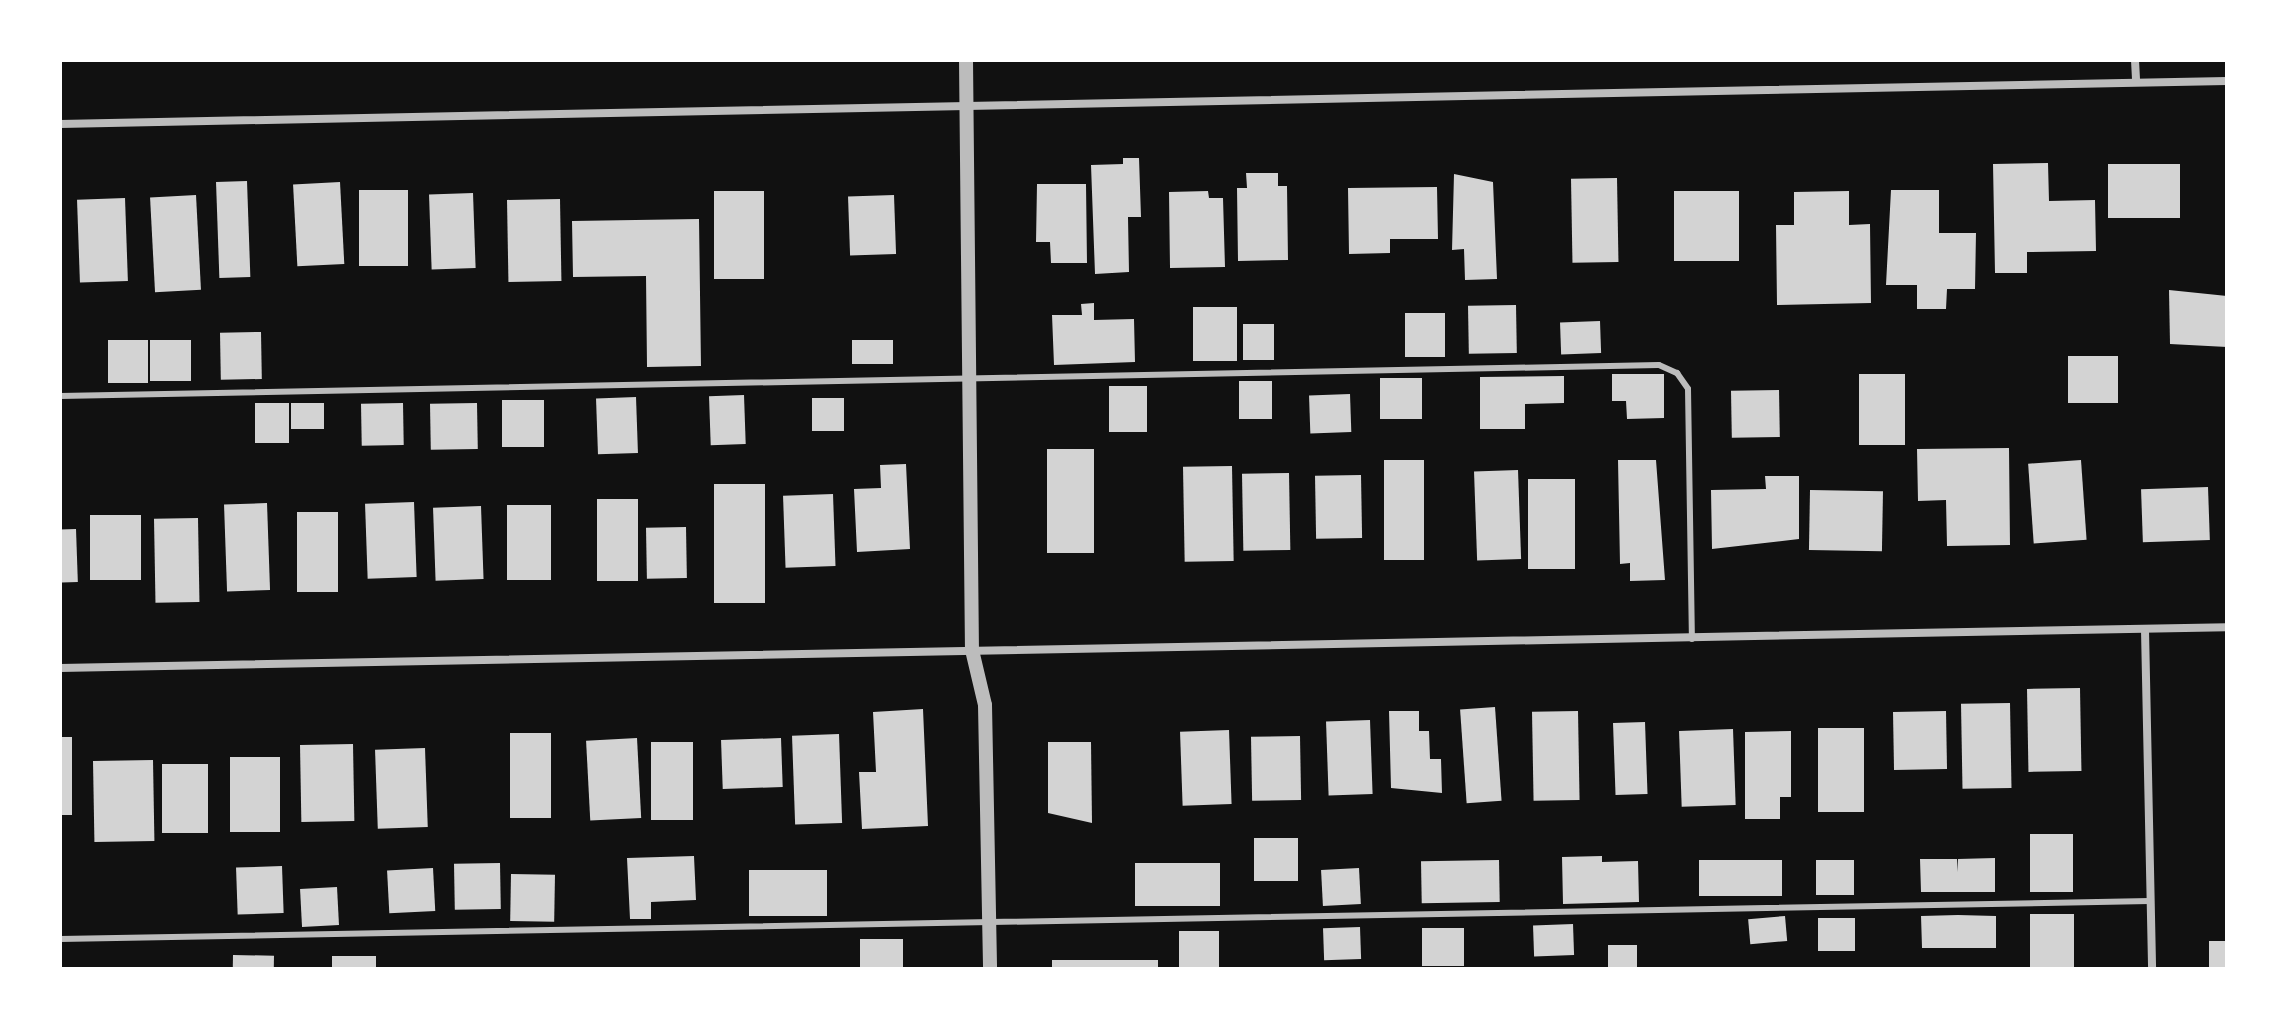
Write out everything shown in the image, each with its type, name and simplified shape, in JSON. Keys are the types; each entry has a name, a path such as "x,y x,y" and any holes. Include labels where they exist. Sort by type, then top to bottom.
{"street":[{"path":"966,60 972,650 985,705 990,969"},
{"path":"2135,60 2136,82"},
{"path":"60,124 2227,81"},
{"path":"60,668 2227,627"},
{"path":"2145,630 2152,969"}],"lane":[{"path":"60,396 1659,365 1677,373 1688,389 1692,639"},
{"path":"60,939 989,917 2150,901"}],"building":[{"path":"1123,158 1139,158 1141,217 1128,217 1129,272 1095,274 1091,165 1123,164"},
{"path":"2048,163 2049,201 2095,200 2096,251 2027,252 2027,273 1995,273 1993,164"},
{"path":"2108,164 2180,164 2180,218 2108,218"},
{"path":"1246,173 1278,173 1278,186 1287,186 1288,260 1238,261 1237,188 1247,188"},
{"path":"1454,174 1493,182 1497,279 1465,280 1464,249 1452,250"},
{"path":"1617,178 1618,262 1572,263 1571,179"},
{"path":"247,181 250,277 219,278 216,182"},
{"path":"340,182 344,264 297,266 293,184"},
{"path":"1037,184 1086,184 1087,263 1051,263 1050,242 1036,242"},
{"path":"1437,187 1438,239 1390,239 1390,253 1349,254 1348,188"},
{"path":"359,190 408,190 408,266 359,266"},
{"path":"1891,190 1939,190 1939,233 1976,233 1975,289 1947,289 1946,309 1917,309 1917,285 1886,285"},
{"path":"714,191 764,191 764,279 714,279"},
{"path":"1208,191 1209,198 1223,198 1225,267 1170,268 1169,192"},
{"path":"1674,191 1739,191 1739,261 1674,261"},
{"path":"1849,191 1849,225 1870,224 1871,303 1777,305 1776,225 1794,225 1794,192"},
{"path":"473,193 476,268 432,269 429,195"},
{"path":"196,195 201,290 155,292 150,197"},
{"path":"894,195 896,254 850,256 848,197"},
{"path":"125,198 128,281 80,283 77,200"},
{"path":"560,199 561,281 508,282 507,200"},
{"path":"699,219 701,366 647,367 646,276 573,277 572,221"},
{"path":"2169,290 2227,296 2227,347 2170,344"},
{"path":"1094,303 1094,320 1134,319 1135,362 1054,365 1052,315 1082,315 1081,304"},
{"path":"1516,305 1517,353 1469,354 1468,306"},
{"path":"1193,307 1237,307 1237,361 1193,361"},
{"path":"1405,313 1445,313 1445,357 1405,357"},
{"path":"1600,321 1601,353 1561,354 1560,322"},
{"path":"1243,324 1274,324 1274,360 1243,360"},
{"path":"261,332 262,379 221,380 220,333"},
{"path":"108,340 148,340 148,383 108,383"},
{"path":"150,340 191,340 191,381 150,381"},
{"path":"852,340 893,340 893,364 852,364"},
{"path":"2068,356 2118,356 2118,403 2068,403"},
{"path":"1612,374 1664,374 1664,418 1627,419 1626,401 1612,401"},
{"path":"1859,374 1905,374 1905,445 1859,445"},
{"path":"1564,376 1564,403 1525,404 1525,429 1480,429 1480,377"},
{"path":"1380,378 1422,378 1422,419 1380,419"},
{"path":"1239,381 1272,381 1272,419 1239,419"},
{"path":"1109,386 1147,386 1147,432 1109,432"},
{"path":"1779,390 1780,437 1732,438 1731,391"},
{"path":"1350,394 1351,432 1310,433 1309,395"},
{"path":"744,395 746,444 711,445 709,396"},
{"path":"636,397 638,453 598,454 596,398"},
{"path":"812,398 844,398 844,431 812,431"},
{"path":"502,400 544,400 544,447 502,447"},
{"path":"255,403 289,403 289,443 255,443"},
{"path":"291,403 324,403 324,429 291,429"},
{"path":"403,403 404,445 362,446 361,404"},
{"path":"477,403 478,449 431,450 430,404"},
{"path":"2009,448 2010,545 1947,546 1946,500 1918,501 1917,449"},
{"path":"1047,449 1094,449 1094,553 1047,553"},
{"path":"1384,460 1424,460 1424,560 1384,560"},
{"path":"1618,460 1656,460 1665,580 1630,581 1630,563 1620,564"},
{"path":"2081,460 2087,540 2034,544 2028,464"},
{"path":"906,464 910,549 857,552 854,489 881,488 880,465"},
{"path":"1232,466 1234,561 1185,562 1183,467"},
{"path":"1518,470 1521,559 1477,560 1474,472"},
{"path":"1289,473 1290,550 1243,551 1242,474"},
{"path":"1361,475 1362,538 1316,539 1315,476"},
{"path":"1765,476 1799,476 1799,539 1712,549 1711,490 1766,489"},
{"path":"1528,479 1575,479 1575,569 1528,569"},
{"path":"714,484 765,484 765,603 714,603"},
{"path":"2208,487 2210,540 2143,542 2141,489"},
{"path":"1810,490 1883,491 1882,551 1809,550"},
{"path":"833,494 836,566 786,568 783,496"},
{"path":"597,499 638,499 638,581 597,581"},
{"path":"414,502 417,577 368,579 365,504"},
{"path":"267,503 270,590 227,591 224,505"},
{"path":"507,505 551,505 551,580 507,580"},
{"path":"481,506 484,579 436,581 433,508"},
{"path":"297,512 338,512 338,592 297,592"},
{"path":"90,515 141,515 141,580 90,580"},
{"path":"198,518 199,602 155,603 154,519"},
{"path":"686,527 687,578 647,579 646,528"},
{"path":"76,529 78,582 62,583 60,530"},
{"path":"2080,688 2081,771 2028,772 2027,689"},
{"path":"2010,703 2011,788 1962,789 1961,704"},
{"path":"1495,707 1502,801 1467,803 1460,709"},
{"path":"923,709 928,826 862,829 859,772 876,772 873,712"},
{"path":"1389,711 1419,711 1419,731 1429,731 1430,759 1441,759 1442,793 1391,788"},
{"path":"1578,711 1580,800 1534,801 1532,712"},
{"path":"1946,711 1947,769 1894,770 1893,712"},
{"path":"1370,720 1373,794 1329,795 1326,722"},
{"path":"1645,722 1648,794 1616,795 1613,723"},
{"path":"1818,728 1864,728 1864,812 1818,812"},
{"path":"1733,729 1736,805 1682,807 1679,731"},
{"path":"1229,730 1232,804 1183,806 1180,732"},
{"path":"1791,731 1791,797 1780,797 1780,819 1745,819 1745,732"},
{"path":"510,733 551,733 551,818 510,818"},
{"path":"839,734 842,823 795,825 792,736"},
{"path":"1300,736 1301,800 1252,801 1251,737"},
{"path":"60,737 72,737 72,815 60,815"},
{"path":"637,738 641,818 590,821 586,741"},
{"path":"781,738 783,787 723,789 721,740"},
{"path":"651,742 693,742 693,820 651,820"},
{"path":"1048,742 1091,742 1092,823 1048,813"},
{"path":"353,744 354,821 301,822 300,745"},
{"path":"425,748 428,827 378,829 375,750"},
{"path":"230,757 280,757 280,832 230,832"},
{"path":"153,760 154,841 94,842 93,761"},
{"path":"162,764 208,764 208,833 162,833"},
{"path":"2030,834 2073,834 2073,892 2030,892"},
{"path":"1254,838 1298,838 1298,881 1254,881"},
{"path":"694,856 696,900 651,902 651,919 630,919 627,858"},
{"path":"1602,856 1602,862 1638,861 1639,902 1563,904 1562,857"},
{"path":"1995,858 1995,892 1921,892 1920,859 1957,859 1957,872 1958,859"},
{"path":"1499,860 1500,902 1422,903 1421,861"},
{"path":"1699,860 1782,860 1782,896 1699,896"},
{"path":"1816,860 1854,860 1854,895 1816,895"},
{"path":"500,863 501,909 455,910 454,864"},
{"path":"1135,863 1220,863 1220,906 1135,906"},
{"path":"282,866 284,913 238,915 236,868"},
{"path":"433,868 435,911 389,913 387,870"},
{"path":"1359,868 1361,904 1323,906 1321,870"},
{"path":"749,870 827,870 827,916 749,916"},
{"path":"511,874 555,875 554,922 510,921"},
{"path":"337,887 339,925 302,927 300,889"},
{"path":"2030,914 2074,914 2074,969 2030,969"},
{"path":"1785,916 1787,941 1750,944 1748,919"},
{"path":"1921,916 1996,916 1996,948 1922,948"},
{"path":"1818,918 1855,918 1855,951 1818,951"},
{"path":"1573,924 1574,955 1534,956 1533,925"},
{"path":"1360,927 1361,959 1324,960 1323,928"},
{"path":"1422,928 1464,928 1464,966 1422,966"},
{"path":"1179,931 1219,931 1219,969 1179,969"},
{"path":"860,939 903,939 903,969 860,969"},
{"path":"2209,941 2227,941 2227,969 2209,969"},
{"path":"1608,945 1637,945 1637,969 1608,969"},
{"path":"233,955 274,956 274,969 233,969"},
{"path":"332,956 376,956 376,969 332,969"},
{"path":"1052,960 1158,960 1158,969 1052,969"}]}
